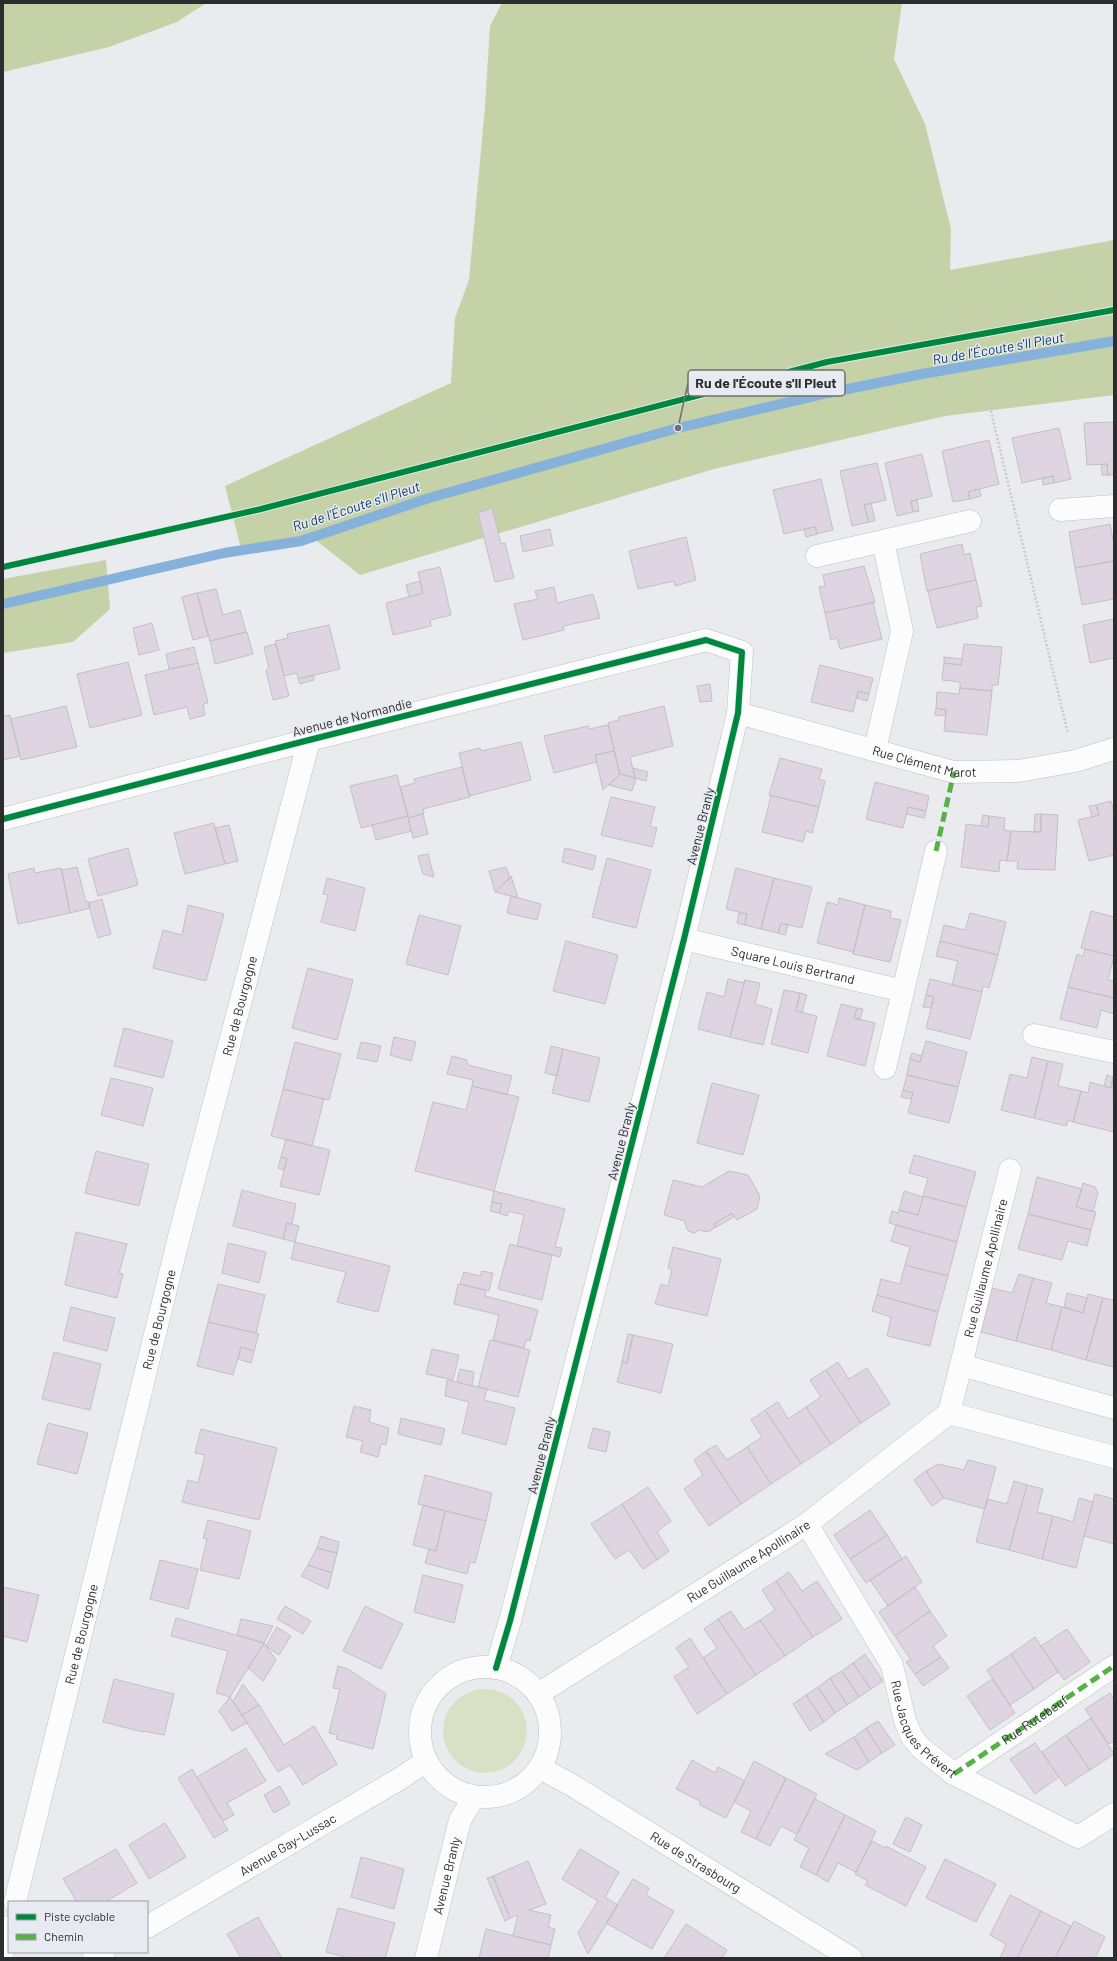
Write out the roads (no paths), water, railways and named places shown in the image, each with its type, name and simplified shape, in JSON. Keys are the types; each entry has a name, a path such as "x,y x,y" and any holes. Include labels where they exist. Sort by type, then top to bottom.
{"street":[{"path":"1060,510 1114,506"},
{"path":"817,556 970,521"},
{"path":"875,750 902,631 883,541"},
{"name":"Avenue Branly","path":"496,1668 514,1606 684,939 738,714 742,652 706,640"},
{"name":"Avenue de Normandie","path":"3,819 308,740 706,640"},
{"name":"Rue Clément Marot","path":"738,714 954,772 1019,771 1075,761 1114,749"},
{"name":"Rue de Bourgogne","path":"15,1901 179,1237 308,740"},
{"path":"885,1068 936,851"},
{"name":"Square Louis Bertrand","path":"684,939 903,991"},
{"path":"1034,1035 1114,1052"},
{"name":"Rue Guillaume Apollinaire","path":"538,1694 807,1524 949,1413 1010,1170"},
{"path":"961,1365 1114,1408"},
{"path":"949,1413 1114,1457"},
{"name":"Rue Jacques Prévert","path":"807,1524 892,1665 900,1704 912,1737 932,1758 954,1774 1078,1838 1114,1814"},
{"name":"Rue Rutebeuf","path":"954,1774 1114,1666"},
{"path":"476,1668 496,1668 512,1673 526,1682 538,1694 547,1714 550,1736 545,1757 540,1768 533,1776 516,1789 496,1797 474,1797 455,1790 438,1778 426,1761 421,1741 421,1721 428,1702 440,1685 456,1674 476,1668"},
{"name":"Avenue Gay-Lussac","path":"148,1926 401,1778 426,1761"},
{"name":"Rue de Strasbourg","path":"540,1768 570,1784 844,1956"},
{"name":"Avenue Branly","path":"426,1958 460,1820 474,1797"},
{"path":"3,1952 8,1931"}],"waterway":[{"name":"Ru de l'Écoute s'Il Pleut","path":"3,604 224,553 301,541 429,498 678,428 828,393 922,374 1114,341"}],"place":[{"name":"Ru de l'Écoute s'Il Pleut","path":"678,428"}]}
